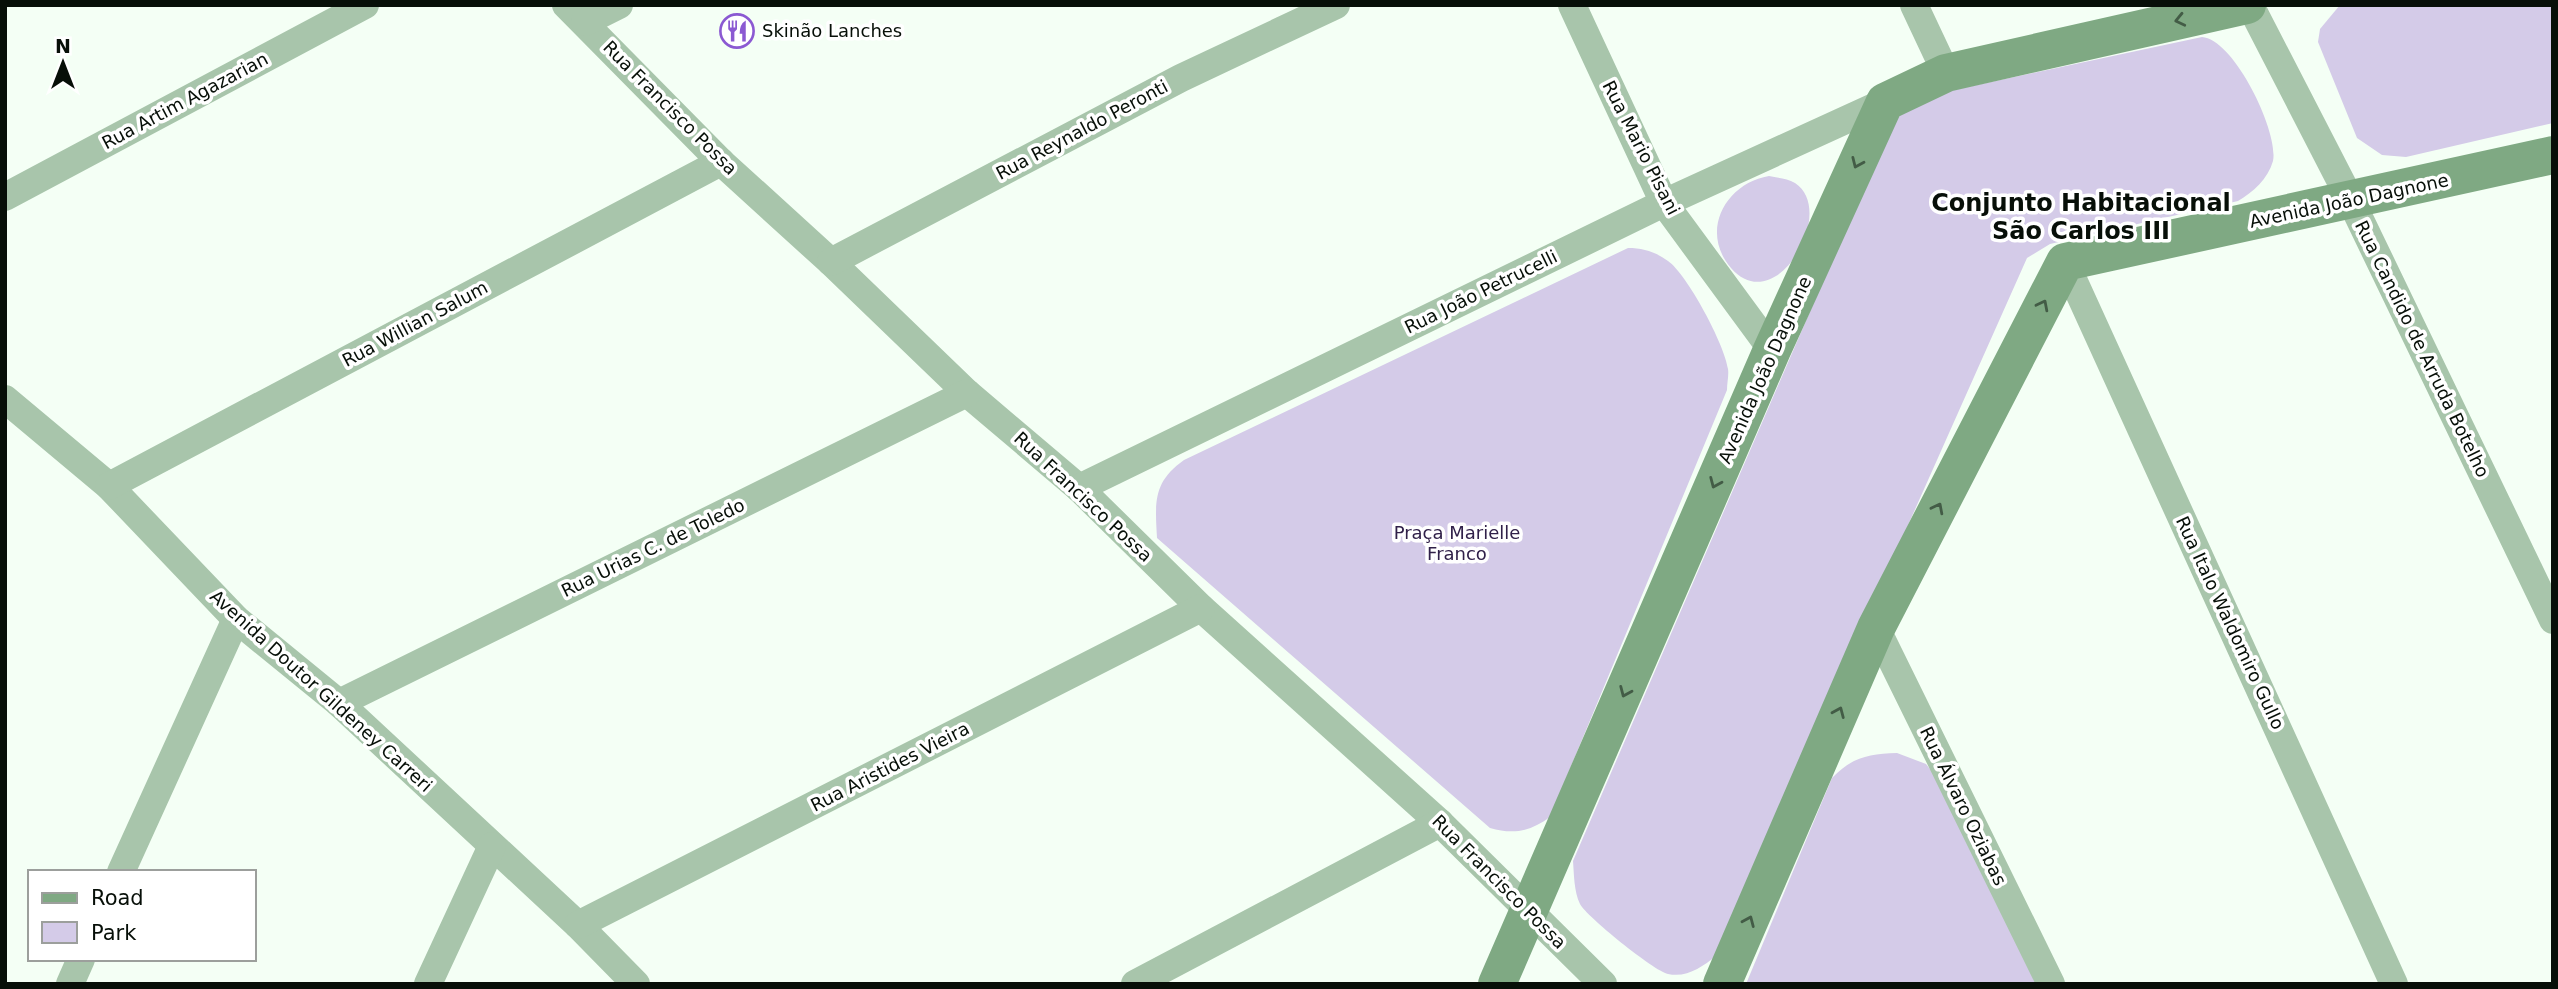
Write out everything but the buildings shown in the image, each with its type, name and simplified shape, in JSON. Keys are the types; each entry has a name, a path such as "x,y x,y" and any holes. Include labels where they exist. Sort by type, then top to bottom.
{"street":[{"name":"Rua Artim Agazarian","path":"5,197 365,5"},
{"path":"576,14 618,5"},
{"name":"Rua Reynaldo Peronti","path":"831,262 1181,78 1336,5"},
{"name":"Rua Mario Pisani","path":"1572,5 1664,203 1772,350"},
{"path":"1914,5 1946,74"},
{"path":"1885,102 1946,74 2248,5"},
{"name":"Rua Candido de Arruda Botelho","path":"2248,5 2351,201 2553,620"},
{"name":"Rua Francisco Possa","path":"576,14 721,162 831,262 967,393 1079,488 1201,608 1440,823 1603,984"},
{"name":"Rua João Petrucelli","path":"1079,488 1664,203 1885,102"},
{"name":"Avenida João Dagnone","path":"1497,984 1772,350 1885,102"},
{"name":"Avenida João Dagnone","path":"2065,262 2553,155"},
{"name":"Rua Willian Salum","path":"110,486 721,162"},
{"path":"1722,984 1876,628 2065,262"},
{"name":"Rua Italo Waldomiro Gullo","path":"2065,262 2395,984"},
{"name":"Rua Urias C. de Toledo","path":"339,703 967,393"},
{"name":"Avenida Doutor Gildeney Carreri","path":"5,399 110,486 236,619 339,703 578,925 636,984"},
{"name":"Rua Aristides Vieira","path":"578,925 1201,608"},
{"path":"122,870 236,619"},
{"name":"Rua Álvaro Oziabas","path":"1876,628 2051,984"},
{"path":"1135,984 1440,823"},
{"path":"428,984 492,846"},
{"path":"70,984 80,961"}],"green space":[{"path":"2340,5 2553,5 2553,123 2406,157 2382,155 2357,138 2318,42 2320,29"},
{"path":"2202,37 2214,42 2227,53 2252,89 2262,110 2273,147 2273,161 2268,174 2238,201 2050,244 2027,258 1716,956 1688,973 1675,975 1660,971 1594,920 1580,904 1573,861 1893,119 1935,94"},
{"path":"1769,176 1795,183 1806,197 1809,215 1806,236 1796,256 1782,271 1766,281 1748,280 1731,268 1722,254 1717,239 1718,224 1722,211 1740,188"},
{"name":"Praça Marielle Franco","path":"1628,248 1659,255 1676,268 1685,280 1720,344 1728,369 1727,390 1550,817 1536,826 1522,830 1490,828 1157,538 1158,494 1166,476 1184,460"},
{"path":"1897,753 1926,764 1934,774 2037,984 1746,984 1832,778 1854,761 1878,754"}],"place":[{"name":"Skinão Lanches","path":"737,31"}],"district":[{"name":"Conjunto Habitacional São Carlos III","path":"2081,217"}]}
